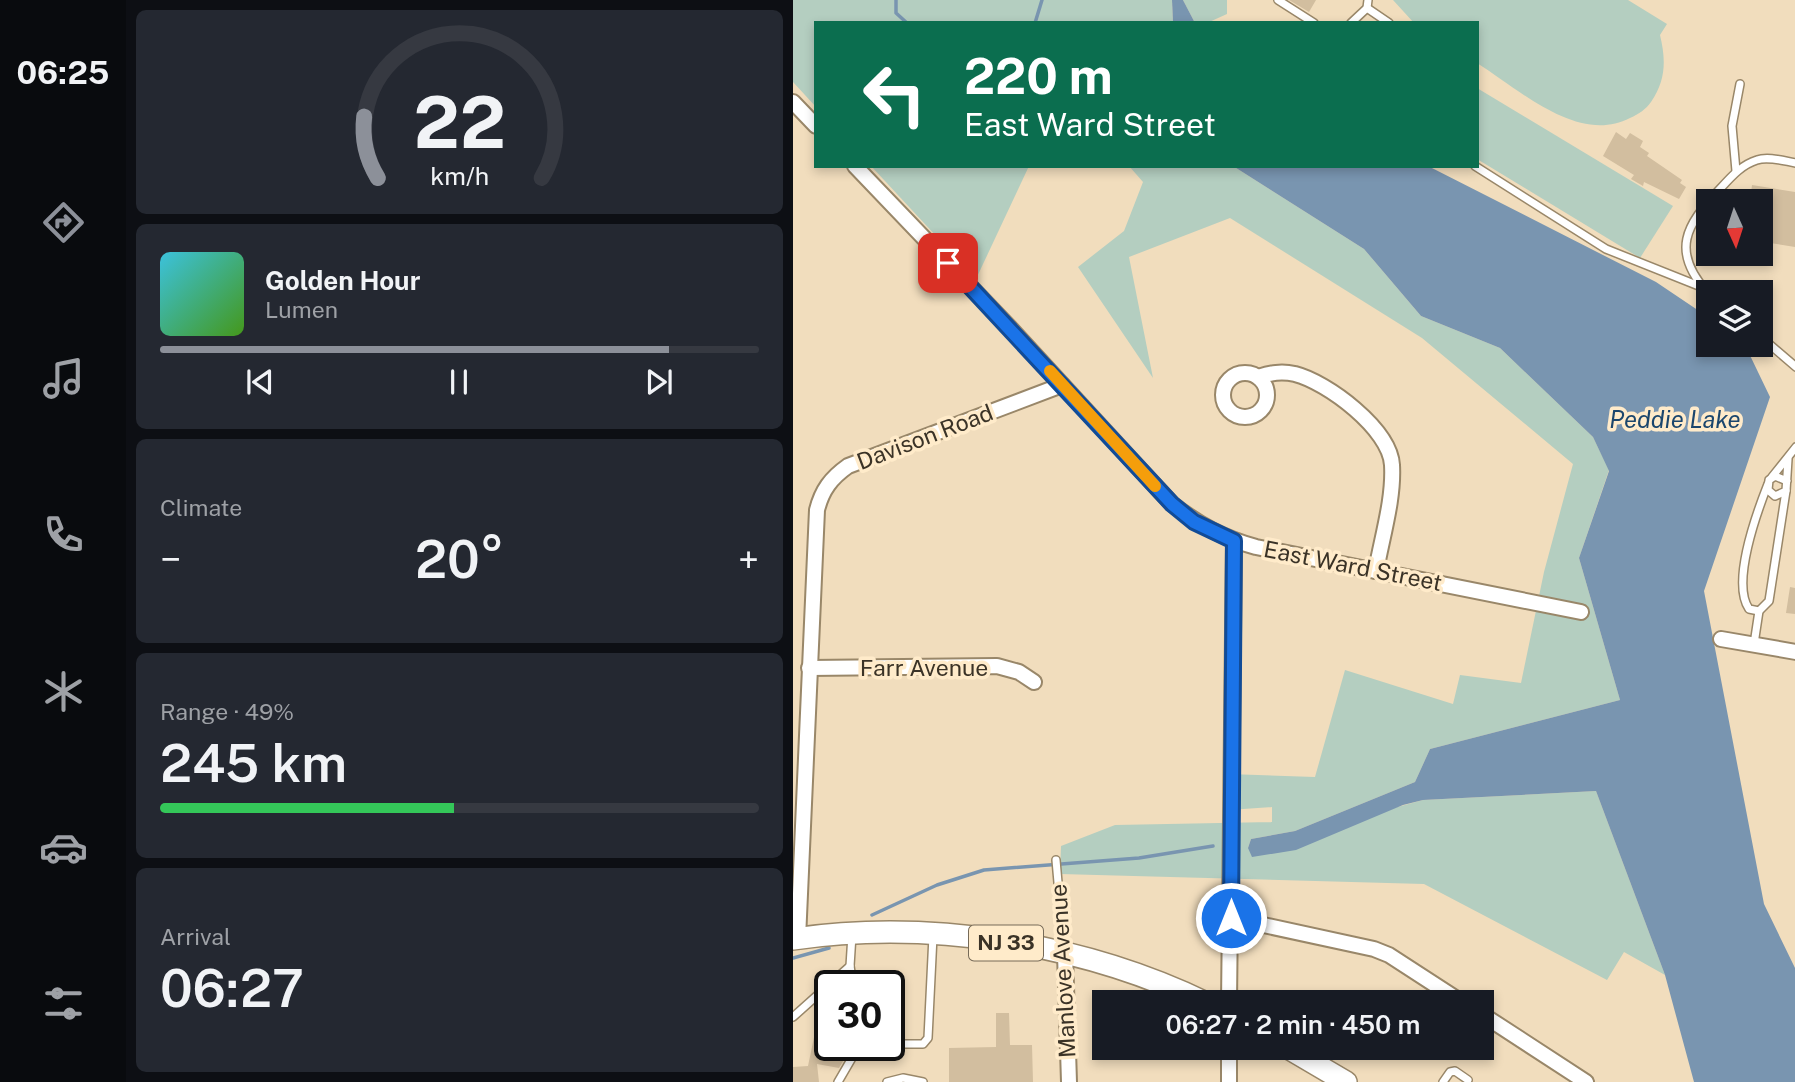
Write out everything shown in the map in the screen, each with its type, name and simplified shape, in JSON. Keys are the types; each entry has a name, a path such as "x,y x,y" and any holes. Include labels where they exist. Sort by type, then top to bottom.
{"main road":[{"name":"NJ 33","path":"795,939 853,934 933,935 978,939 1065,954 1131,973 1174,990"},
{"path":"1308,1060 1346,1082"}],"street":[{"path":"793,102 814,124"},
{"name":"East Ward Street","path":"857,168 1172,504 1194,522 1234,541 1581,612"},
{"path":"1258,377 1275,372 1307,378 1348,404 1378,432 1392,462 1376,571"},
{"name":"Davison Road","path":"795,939 817,510 827,485 836,474 858,462 1062,385"},
{"path":"1229,990 1234,541"},
{"path":"1721,639 1795,652"},
{"name":"Farr Avenue","path":"809,668 997,666 1019,671 1034,682"},
{"path":"1231,918 1374,949 1389,955 1443,990"},
{"name":"Manlove Avenue","path":"1065,954 1069,1082"},
{"path":"1494,1022 1586,1082"},
{"path":"1229,1060 1229,1082"}],"lane":[{"path":"1278,0 1311,21"},
{"path":"1353,21 1367,4 1387,21"},
{"path":"1736,171 1732,127 1740,84"},
{"path":"1700,280 1688,259 1687,236 1690,223 1736,171 1764,158 1795,163"},
{"path":"1478,168 1606,249 1696,286"},
{"path":"1773,347 1795,366"},
{"path":"1759,611 1749,609 1741,590 1757,506 1770,481 1795,447"},
{"path":"1754,644 1759,611 1769,601 1786,491 1788,459"},
{"path":"1786,491 1775,496 1768,490 1770,481 1779,476 1787,481"},
{"name":"Manlove Avenue","path":"1056,860 1065,954"},
{"path":"851,970 853,934"},
{"path":"905,1044 923,1044 928,1038 933,935"},
{"path":"793,1017 850,966"},
{"path":"838,1082 848,1061"},
{"path":"1443,1082 1450,1072 1455,1071 1468,1080"},
{"path":"887,1082 903,1078 923,1082"}],"green space":[{"path":"793,0 1172,0 1173,21 814,21 814,105 793,82"},
{"path":"1183,0 1227,0 1227,14 1211,21 1194,21"},
{"path":"1393,0 1628,0 1667,24 1660,35 1664,61 1662,78 1651,102 1639,113 1610,124 1590,125 1550,111 1479,64 1479,21 1412,21"},
{"path":"1479,89 1673,206 1640,258 1479,160"},
{"path":"873,168 1028,168 976,279"},
{"path":"1131,168 1236,168 1364,249 1421,316 1500,348 1593,437 1609,470 1579,558 1620,700 1430,749 1415,782 1295,831 1251,839 1248,848 1423,800 1596,791 1665,975 1624,952 1607,980 1424,884 1060,874 1061,846 1115,825 1272,822 1272,807 1229,810 1228,774 1315,777 1345,670 1453,704 1460,675 1521,683 1544,572 1573,464 1422,338 1230,218 1129,257 1153,378 1078,267 1124,231 1143,182"}],"water":[{"path":"1172,0 1183,0 1194,21 1173,21"},
{"name":"Peddie Lake","path":"1236,168 1432,168 1656,282 1696,309 1696,357 1751,357 1770,397 1704,591 1764,904 1795,968 1795,1082 1694,1082 1665,975 1596,791 1423,800 1403,805 1296,850 1252,857 1248,848 1251,839 1295,831 1415,782 1430,749 1620,700 1579,558 1609,471 1593,437 1500,348 1421,316 1364,249"}],"building":[{"path":"1289,0 1316,0 1309,12"},
{"path":"1616,132 1626,139 1630,133 1643,141 1640,147 1649,153 1647,156 1682,180 1680,183 1686,187 1679,199 1644,182 1643,186 1631,179 1634,175 1603,156"},
{"path":"1752,185 1795,192 1795,247 1773,243 1773,189 1752,189"},
{"path":"1790,587 1795,588 1795,614 1786,613"},
{"path":"996,1013 1009,1013 1010,1045 1032,1045 1033,1082 949,1082 949,1048 996,1047"},
{"path":"814,1037 814,1061 843,1061 839,1068 817,1064 819,1082 793,1082 793,1067 808,1066"}],"waterway":[{"path":"896,0 896,13 905,21"},
{"path":"1036,21 1042,0"},
{"path":"872,915 937,885 984,870 1139,858 1213,846"},
{"path":"793,958 829,948"}],"slow traffic":[{"path":"1050,371 1155,486"}],"route":[{"path":"948,263 1172,504 1194,522 1234,541 1231,918"}]}
